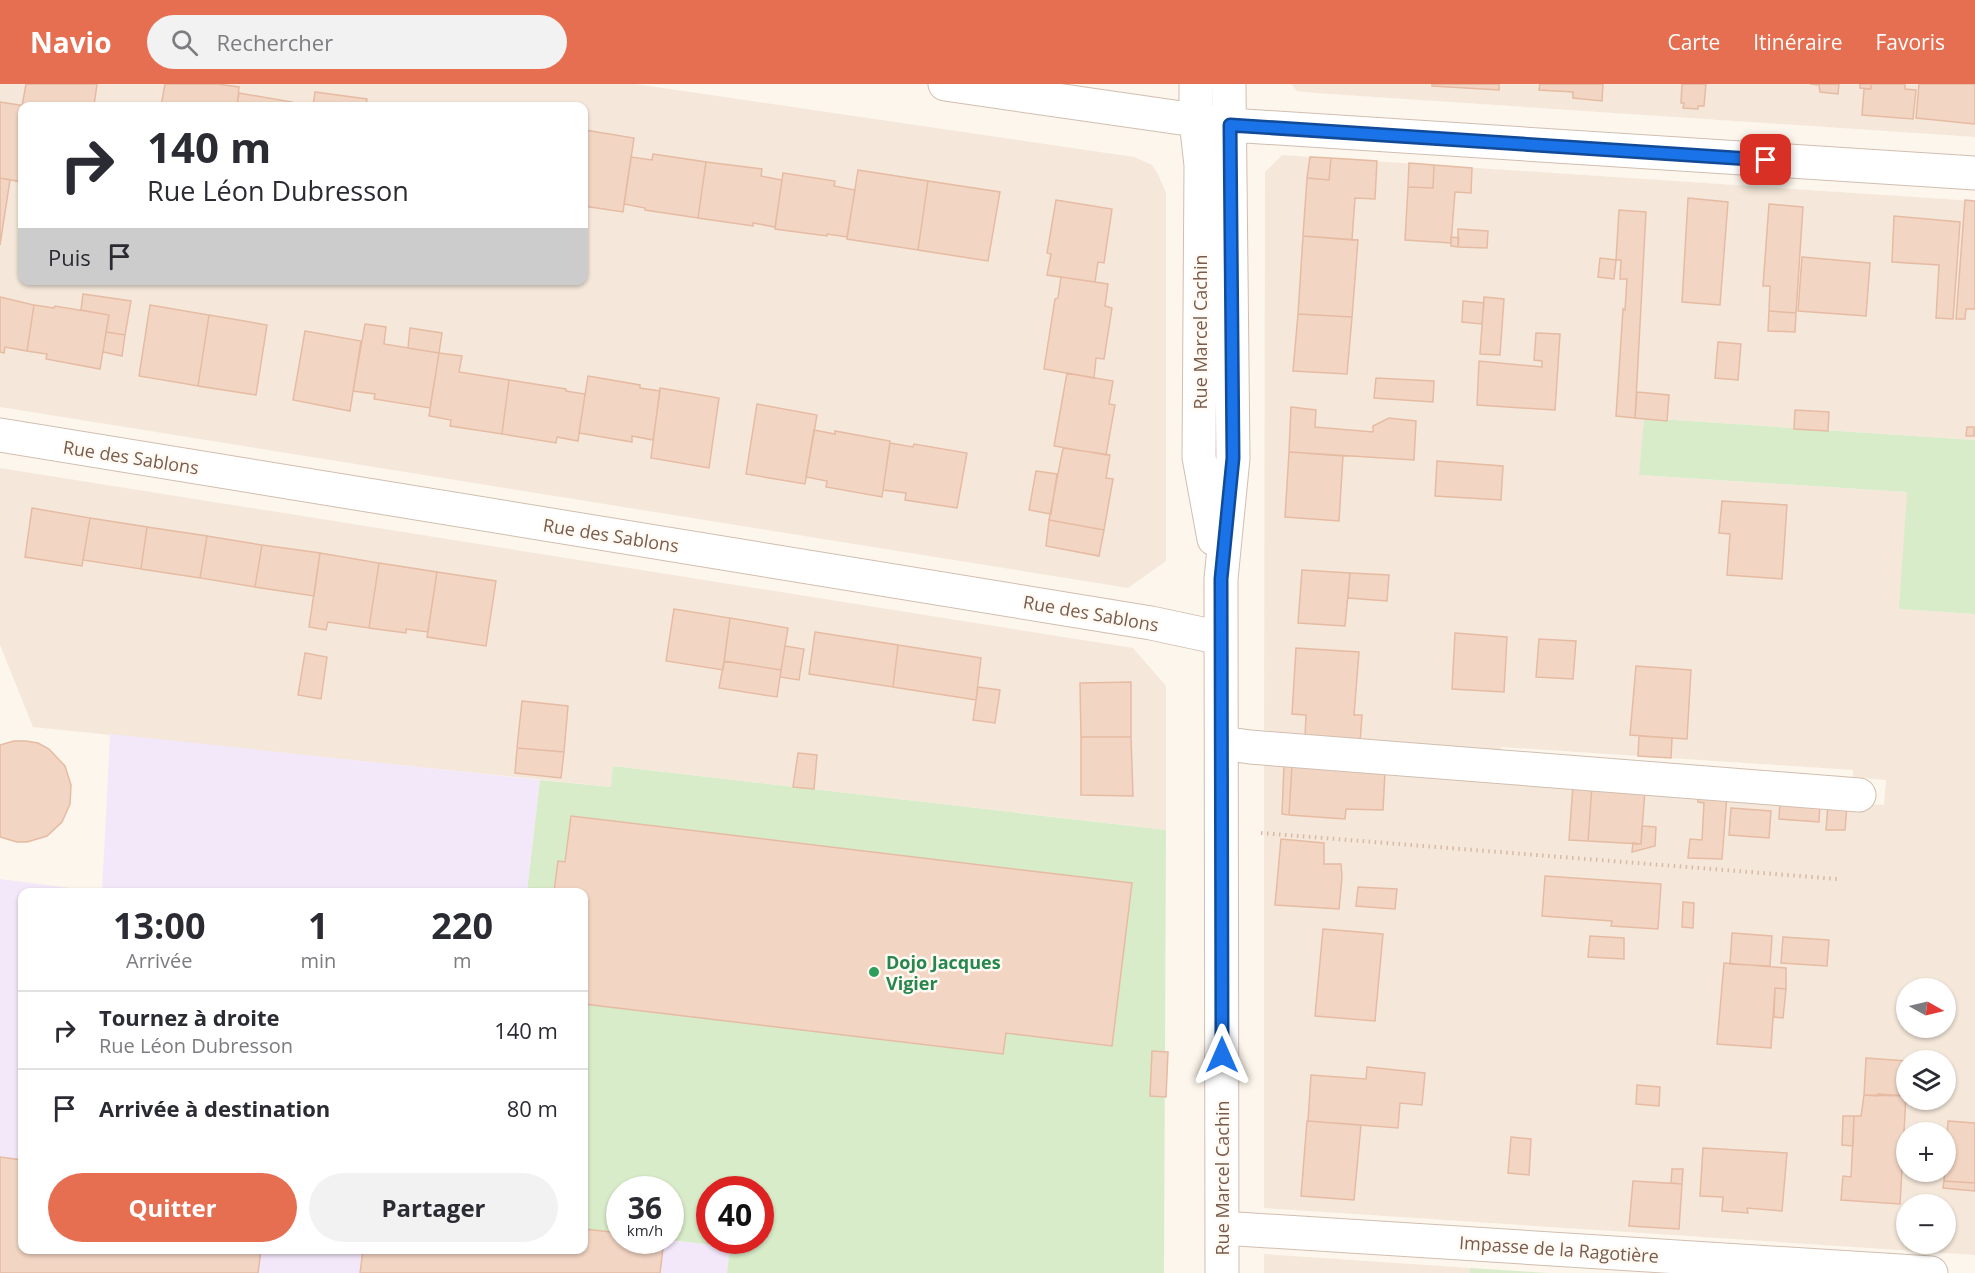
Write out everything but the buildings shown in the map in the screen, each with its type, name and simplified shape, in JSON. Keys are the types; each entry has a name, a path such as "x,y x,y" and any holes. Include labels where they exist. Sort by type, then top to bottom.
{"street":[{"path":"945,84 1230,125 1975,173"},
{"name":"Rue Marcel Cachin","path":"1196,84 1196,121 1201,165 1199,457 1221,579"},
{"name":"Rue Marcel Cachin","path":"1222,1273 1221,579 1233,458 1229,84"},
{"name":"Rue des Sablons","path":"0,435 1115,617 1221,638"},
{"path":"1222,743 1859,795"},
{"name":"Impasse de la Ragotière","path":"1222,1228 1931,1273"}],"path":[{"path":"1222,829 1837,879"}],"shaded area":[{"path":"0,84 635,84 1134,157 1152,165 1166,193 1166,561 1128,588 0,407"},
{"path":"1291,84 1975,84 1975,137 1315,93 1297,91"},
{"path":"1282,155 1975,201 1975,440 1644,418 1640,475 1908,492 1900,609 1975,614 1975,1255 1956,1254 1956,1194 1896,1194 1896,1250 1264,1208 1264,764 1884,805 1886,780 1853,777 1853,770 1501,747 1500,753 1316,739 1264,730 1265,172"},
{"path":"0,468 1133,648 1166,686 1166,830 614,766 612,787 33,727 0,645"},
{"path":"110,734 540,780 527,888 102,888"},
{"path":"0,879 71,888 18,888 18,1254 588,1254 588,1229 606,1232 606,1254 684,1254 684,1242 696,1243 696,1254 729,1254 727,1273 0,1273"},
{"path":"1264,1254 1470,1268 1470,1273 1264,1273"}],"green space":[{"path":"1644,418 1975,440 1975,614 1899,609 1907,492 1639,475"},
{"name":"Dojo Jacques Vigier","path":"613,766 1166,830 1164,1273 727,1273 729,1254 774,1254 774,1176 696,1176 696,1243 684,1242 684,1176 606,1176 606,1232 588,1229 588,888 527,888 540,780 611,787"},
{"path":"1470,1268 1549,1273 1470,1273"}],"place":[{"name":"Dojo Jacques Vigier","path":"874,972"}],"route":[{"path":"1222,1055 1221,579 1233,458 1230,125 1766,160"}]}
